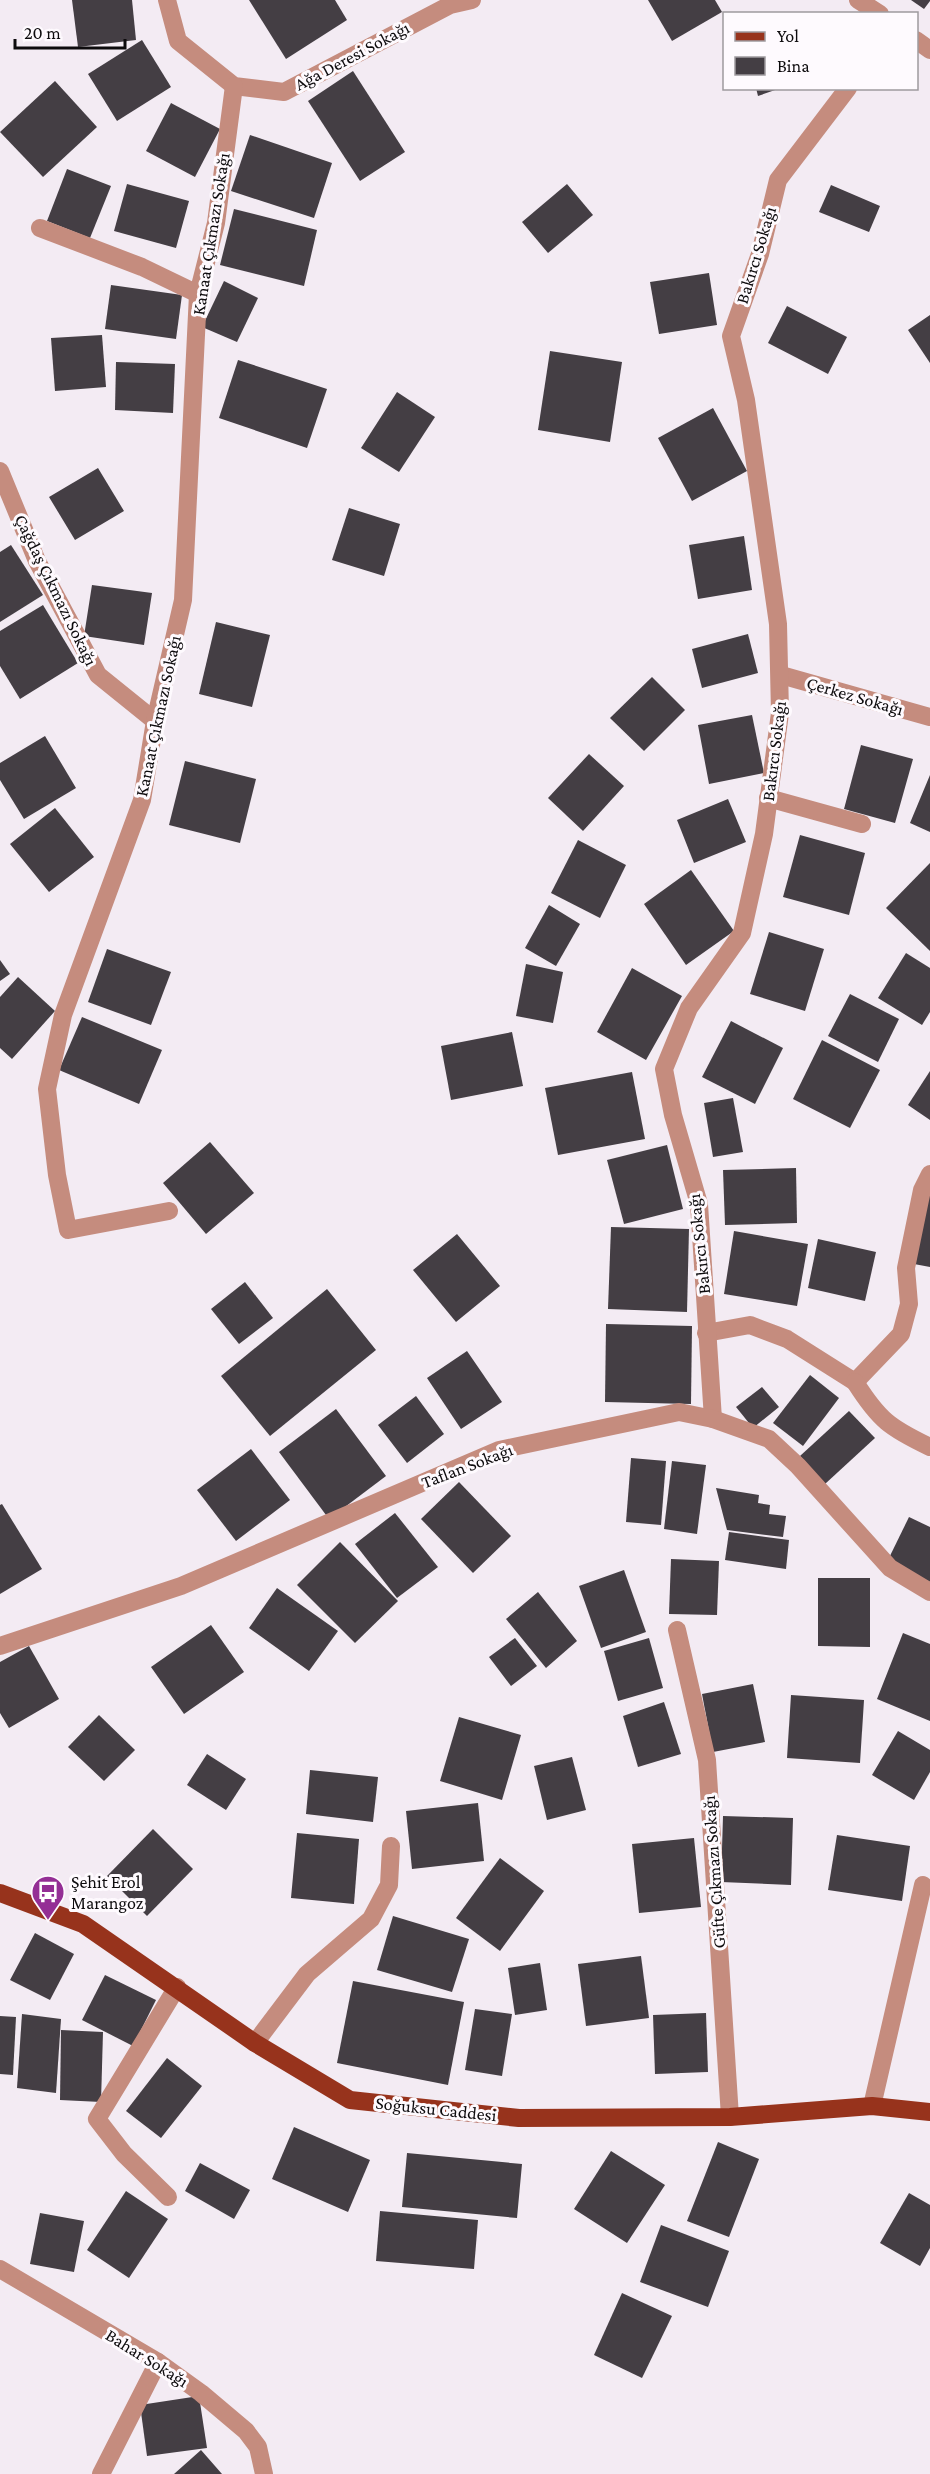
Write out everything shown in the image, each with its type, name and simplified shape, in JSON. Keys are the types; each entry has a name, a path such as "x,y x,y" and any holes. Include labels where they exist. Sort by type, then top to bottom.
{"main road":[{"name":"Soğuksu Caddesi","path":"0,1893 83,1924 255,2043 350,2100 519,2118 730,2117 872,2106 930,2112"}],"street":[{"path":"166,0 178,41 234,86"},
{"name":"Ağa Deresi Sokağı","path":"234,86 284,92 450,5 472,0"},
{"path":"858,0 877,12"},
{"name":"Kanaat Çıkmazı Sokağı","path":"169,1211 68,1230 57,1175 47,1089 63,1015 142,800 155,721 183,600 198,294 216,223 234,86"},
{"name":"Bakırcı Sokağı","path":"712,1419 699,1204 674,1115 664,1069 689,1008 742,933 764,834 780,713 781,675 778,624 756,463 746,400 730,336 760,254 778,180 846,90"},
{"path":"40,228 142,267 198,294"},
{"name":"Çağdaş Çıkmazı Sokağı","path":"0,471 37,561 98,675 155,721"},
{"name":"Çerkez Sokağı","path":"781,675 930,717"},
{"path":"768,798 862,824"},
{"path":"855,1382 901,1334 909,1304 906,1268 922,1190 930,1174"},
{"path":"706,1333 750,1325 787,1339 855,1382 869,1404 892,1429 930,1447"},
{"name":"Taflan Sokağı","path":"0,1646 181,1586 499,1450 679,1412 712,1419 769,1439 798,1466 890,1568 930,1592"},
{"name":"Güfte Çıkmazı Sokağı","path":"677,1630 707,1760 730,2117"},
{"path":"255,2043 307,1974 371,1919 389,1885 391,1846"},
{"path":"872,2106 923,1885"},
{"path":"168,2197 124,2154 97,2119 177,1987"},
{"name":"Bahar Sokağı","path":"0,2269 158,2362 201,2393 246,2431 258,2447 264,2474"},
{"path":"101,2474 158,2362"}],"building":[{"path":"72,0 132,0 136,40 78,47"},
{"path":"249,0 335,0 347,20 286,59"},
{"path":"648,0 715,0 722,12 672,41"},
{"path":"911,0 930,0 930,1 924,9"},
{"path":"142,40 171,87 117,121 88,74"},
{"path":"353,71 405,152 360,181 308,101"},
{"path":"55,81 97,127 43,177 0,132"},
{"path":"756,90 775,90 758,96"},
{"path":"171,103 220,129 195,177 146,151"},
{"path":"250,135 332,163 314,218 231,191"},
{"path":"67,169 111,186 90,238 47,221"},
{"path":"127,184 189,201 176,248 114,231"},
{"path":"567,184 593,215 548,253 522,222"},
{"path":"831,185 880,206 869,232 819,212"},
{"path":"234,209 317,230 304,286 220,265"},
{"path":"709,273 717,325 659,334 650,282"},
{"path":"224,281 258,298 237,342 202,327"},
{"path":"111,285 182,295 176,339 105,329"},
{"path":"787,306 847,337 828,374 768,343"},
{"path":"930,315 930,363 908,330"},
{"path":"102,335 106,387 55,391 51,338"},
{"path":"550,351 622,362 610,442 538,430"},
{"path":"238,360 327,389 307,448 219,418"},
{"path":"116,362 175,364 173,413 115,410"},
{"path":"397,392 435,417 399,472 361,448"},
{"path":"713,408 747,471 692,501 658,438"},
{"path":"98,468 124,511 75,540 49,497"},
{"path":"349,508 400,524 384,576 332,560"},
{"path":"744,536 752,590 698,599 689,545"},
{"path":"11,545 43,595 0,622 0,552"},
{"path":"92,585 152,593 144,645 84,636"},
{"path":"43,605 78,663 20,699 0,666 0,631"},
{"path":"216,622 270,635 252,707 199,694"},
{"path":"748,634 758,673 702,688 692,649"},
{"path":"652,677 685,710 644,751 610,718"},
{"path":"752,715 764,773 709,784 698,725"},
{"path":"45,736 76,788 24,819 0,780 0,763"},
{"path":"861,745 913,759 895,823 844,809"},
{"path":"589,754 624,786 583,831 548,798"},
{"path":"185,761 256,779 240,843 169,825"},
{"path":"930,775 930,832 910,823"},
{"path":"728,799 746,842 694,863 677,820"},
{"path":"55,808 94,857 49,892 10,844"},
{"path":"800,835 865,853 849,915 783,897"},
{"path":"578,840 626,865 600,918 551,893"},
{"path":"930,863 930,951 886,908"},
{"path":"691,870 734,931 686,965 644,904"},
{"path":"549,905 580,924 556,966 525,948"},
{"path":"769,932 824,949 805,1011 750,994"},
{"path":"107,949 171,972 151,1025 88,1002"},
{"path":"906,953 930,968 930,1012 922,1025 878,998"},
{"path":"0,960 10,974 0,981"},
{"path":"526,964 563,972 553,1023 516,1016"},
{"path":"632,968 682,996 646,1060 597,1032"},
{"path":"18,977 55,1011 12,1059 0,1048 0,997"},
{"path":"850,994 899,1019 878,1062 828,1036"},
{"path":"82,1017 162,1050 139,1104 59,1070"},
{"path":"731,1021 783,1048 755,1104 702,1077"},
{"path":"512,1032 523,1086 451,1100 441,1046"},
{"path":"822,1040 880,1070 850,1128 793,1099"},
{"path":"930,1071 930,1120 908,1105"},
{"path":"632,1072 645,1139 558,1155 545,1088"},
{"path":"733,1098 743,1152 713,1157 704,1103"},
{"path":"210,1142 254,1193 206,1234 163,1183"},
{"path":"667,1145 683,1209 624,1224 607,1160"},
{"path":"796,1168 797,1223 725,1225 723,1170"},
{"path":"930,1187 930,1267 914,1264"},
{"path":"611,1227 689,1229 687,1312 608,1309"},
{"path":"734,1231 808,1244 797,1306 724,1294"},
{"path":"457,1234 500,1286 456,1322 413,1270"},
{"path":"818,1239 876,1252 865,1301 808,1288"},
{"path":"245,1282 273,1318 239,1344 211,1309"},
{"path":"327,1289 376,1350 270,1436 221,1376"},
{"path":"606,1324 692,1326 691,1404 605,1402"},
{"path":"467,1351 502,1402 461,1429 427,1378"},
{"path":"810,1375 839,1398 803,1446 773,1423"},
{"path":"762,1387 779,1407 753,1428 736,1407"},
{"path":"416,1396 444,1434 407,1463 378,1425"},
{"path":"336,1409 386,1476 329,1519 279,1452"},
{"path":"849,1411 875,1438 825,1484 800,1456"},
{"path":"251,1449 290,1500 236,1541 197,1490"},
{"path":"631,1458 666,1461 661,1525 626,1522"},
{"path":"672,1461 706,1465 697,1534 664,1529"},
{"path":"459,1482 511,1536 473,1573 421,1519"},
{"path":"716,1488 759,1495 758,1503 770,1505 769,1514 786,1516 783,1537 727,1530"},
{"path":"2,1504 42,1569 0,1594 0,1505"},
{"path":"395,1513 438,1567 397,1598 355,1544"},
{"path":"909,1517 930,1527 930,1582 887,1562"},
{"path":"729,1532 789,1540 786,1569 725,1560"},
{"path":"340,1542 398,1601 355,1643 297,1585"},
{"path":"671,1559 719,1561 717,1615 669,1614"},
{"path":"624,1570 646,1632 601,1648 579,1586"},
{"path":"818,1578 870,1578 870,1647 818,1646"},
{"path":"277,1588 338,1631 309,1671 249,1628"},
{"path":"538,1592 577,1641 546,1668 506,1619"},
{"path":"211,1625 244,1672 184,1714 151,1667"},
{"path":"903,1633 930,1644 930,1721 877,1699"},
{"path":"515,1638 537,1666 511,1686 489,1657"},
{"path":"649,1638 663,1688 618,1701 604,1651"},
{"path":"29,1646 59,1699 9,1728 0,1713 0,1662"},
{"path":"753,1684 765,1742 713,1752 702,1694"},
{"path":"791,1695 864,1700 860,1763 787,1758"},
{"path":"664,1702 681,1754 638,1767 623,1716"},
{"path":"99,1715 135,1750 104,1781 68,1747"},
{"path":"459,1717 521,1735 502,1800 440,1781"},
{"path":"898,1731 930,1750 930,1772 914,1800 872,1775"},
{"path":"207,1754 246,1779 226,1810 187,1785"},
{"path":"572,1757 586,1810 547,1820 534,1766"},
{"path":"310,1770 378,1777 373,1822 306,1814"},
{"path":"478,1803 484,1861 412,1869 406,1811"},
{"path":"723,1816 793,1818 791,1885 721,1882"},
{"path":"153,1829 193,1869 147,1916 107,1876"},
{"path":"297,1833 359,1839 354,1904 291,1898"},
{"path":"837,1835 910,1846 902,1901 828,1890"},
{"path":"694,1838 701,1907 639,1913 632,1844"},
{"path":"500,1858 544,1891 500,1951 456,1918"},
{"path":"393,1916 469,1939 452,1992 377,1970"},
{"path":"35,1933 74,1954 50,2000 10,1980"},
{"path":"641,1956 649,2018 586,2026 578,1964"},
{"path":"540,1963 547,2010 515,2015 508,1968"},
{"path":"105,1975 156,2000 133,2046 82,2020"},
{"path":"353,1981 464,2002 448,2085 337,2063"},
{"path":"475,2009 512,2014 502,2076 465,2070"},
{"path":"706,2013 708,2072 655,2074 653,2015"},
{"path":"22,2014 61,2019 56,2093 17,2088"},
{"path":"0,2016 16,2017 13,2075 0,2074"},
{"path":"61,2030 103,2032 101,2102 60,2100"},
{"path":"167,2058 202,2086 161,2138 126,2111"},
{"path":"294,2127 370,2160 348,2212 272,2179"},
{"path":"718,2142 759,2159 729,2237 687,2221"},
{"path":"611,2151 665,2185 627,2243 574,2209"},
{"path":"407,2153 522,2164 517,2218 402,2207"},
{"path":"200,2163 250,2190 234,2219 185,2191"},
{"path":"126,2191 168,2219 129,2278 87,2250"},
{"path":"909,2193 930,2205 930,2248 920,2266 880,2243"},
{"path":"380,2211 478,2220 474,2269 376,2261"},
{"path":"40,2213 84,2221 74,2272 30,2264"},
{"path":"661,2225 729,2251 708,2307 640,2282"},
{"path":"622,2293 672,2316 642,2378 594,2355"},
{"path":"199,2396 207,2448 147,2456 140,2405"},
{"path":"201,2450 222,2474 174,2474"}],"place":[{"name":"Şehit Erol Marangoz","path":"48,1921"}]}
